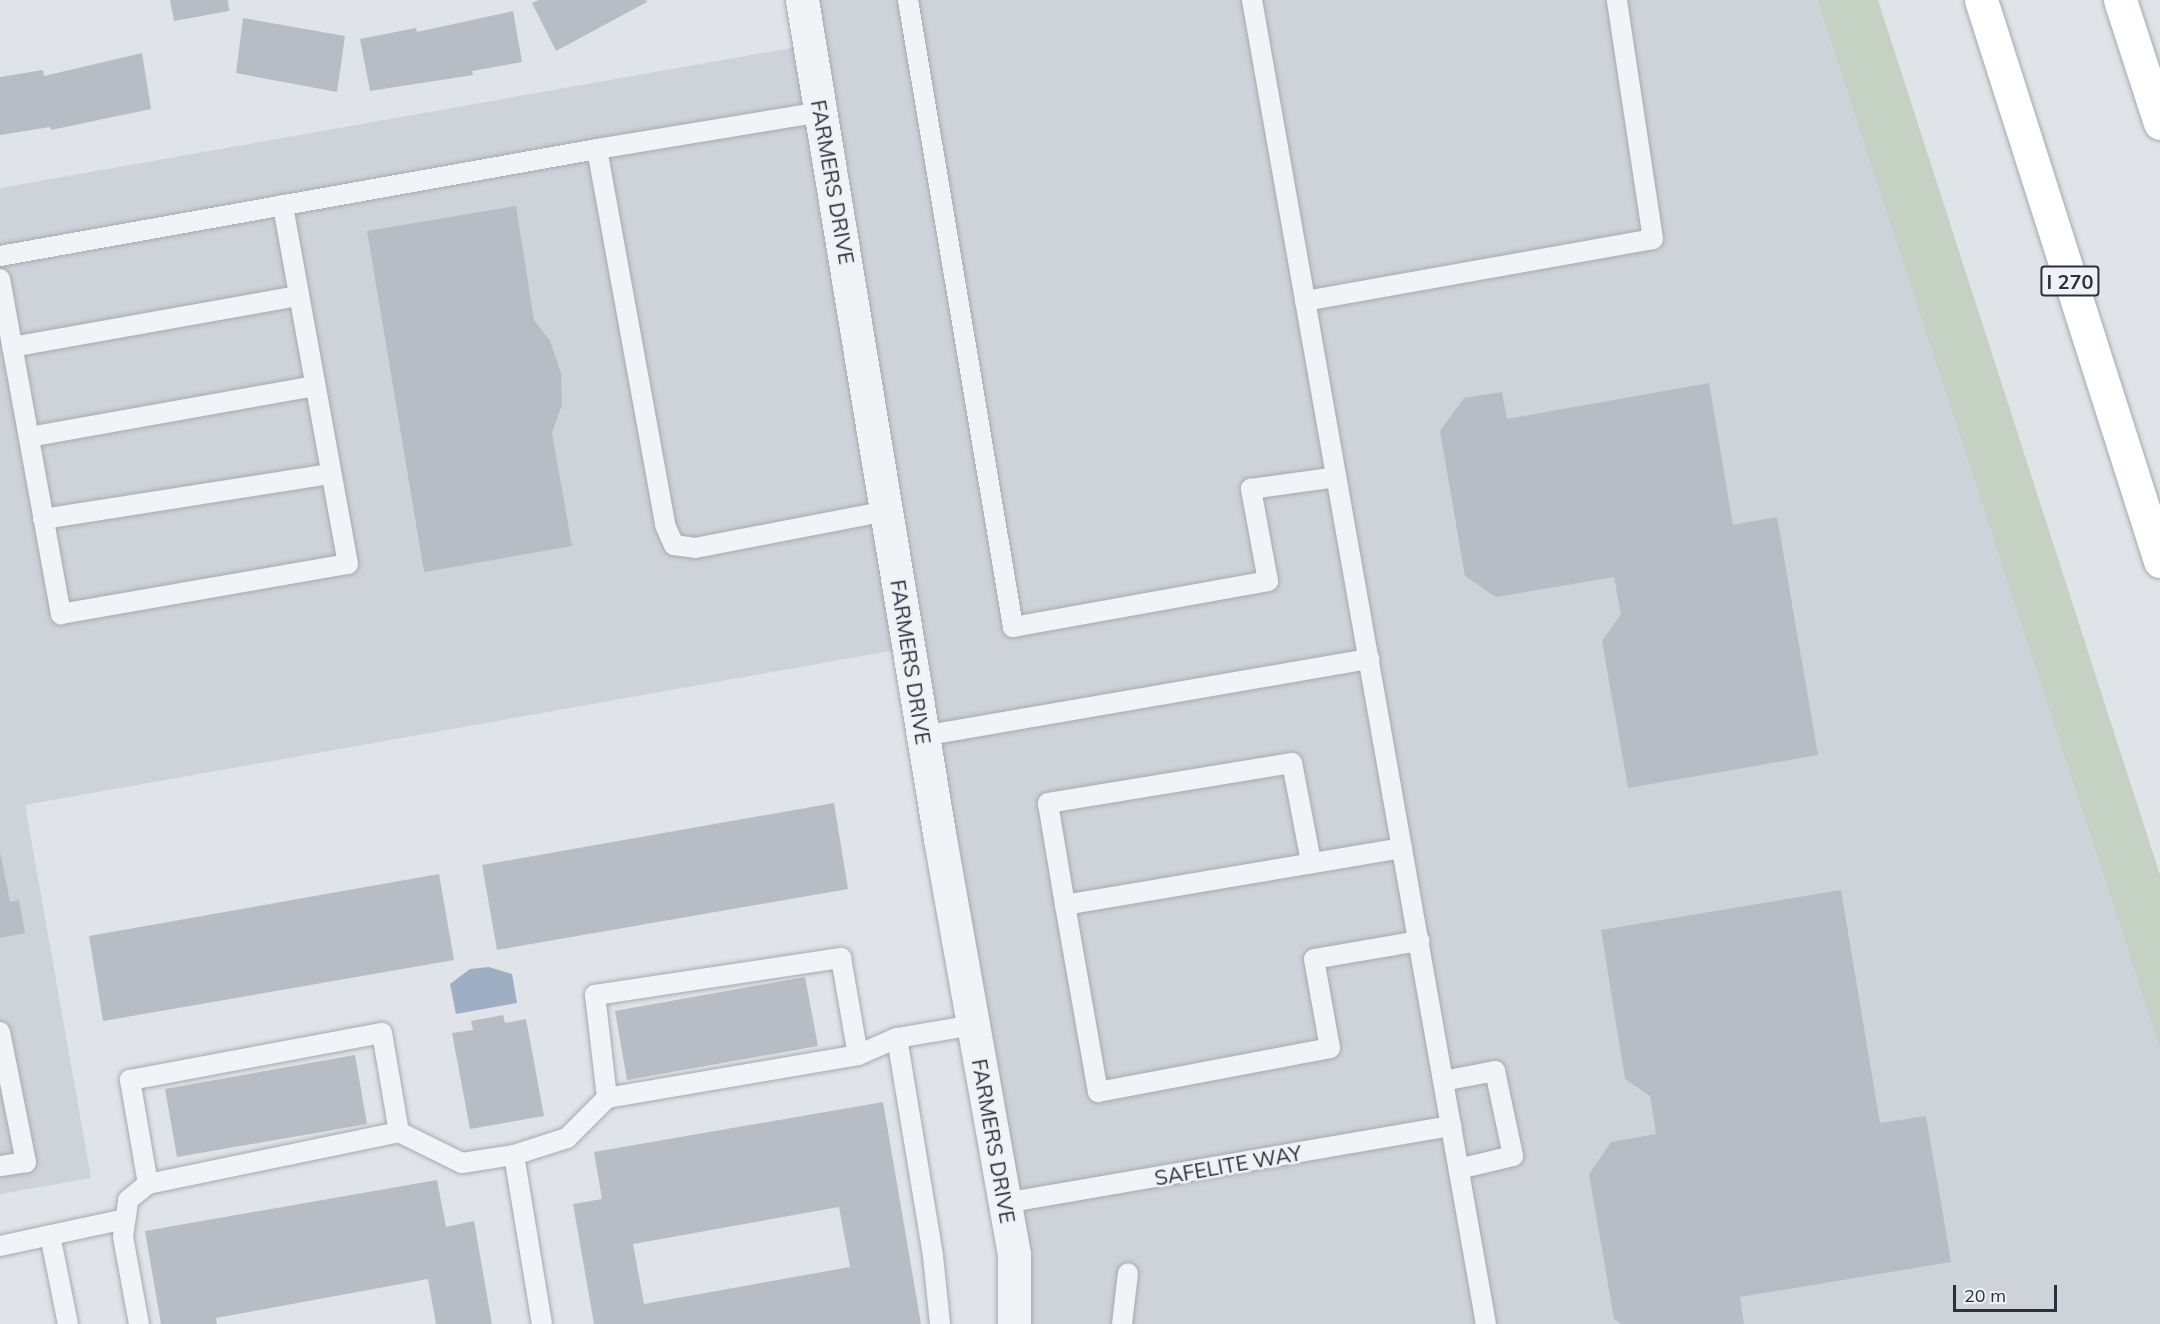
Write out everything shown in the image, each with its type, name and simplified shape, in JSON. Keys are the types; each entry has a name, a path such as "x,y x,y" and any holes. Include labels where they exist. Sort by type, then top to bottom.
{"highway":[{"name":"I 270","path":"1981,0 2160,561"},
{"path":"2120,0 2160,123"}],"street":[{"name":"FARMERS DRIVE","path":"802,0 923,736 1014,1254 1014,1324"}],"lane":[{"path":"908,0 1013,627 1268,581 1251,489 1336,477"},
{"path":"1252,0 1486,1324"},
{"path":"1305,301 1653,239 1617,0"},
{"path":"0,256 597,149 821,112"},
{"path":"597,149 665,525 674,545 695,549 887,511"},
{"path":"0,279 61,614 348,564 283,205"},
{"path":"12,347 299,296"},
{"path":"29,437 316,386"},
{"path":"44,519 332,474"},
{"path":"923,736 1369,659"},
{"path":"1311,862 1292,763 1048,803 1098,1092 1330,1048 1314,959 1419,941"},
{"path":"1065,905 1402,848"},
{"path":"607,1098 595,995 841,958 858,1055"},
{"path":"139,1324 123,1237 128,1200 148,1184 399,1132 462,1163 514,1155 567,1138 607,1098 858,1055 897,1038 973,1025"},
{"path":"0,1032 26,1162 0,1166"},
{"path":"148,1184 130,1080 382,1033 399,1132"},
{"path":"897,1038 933,1256 940,1324"},
{"path":"1443,1081 1495,1071 1513,1156 1459,1169"},
{"name":"SAFELITE WAY","path":"1005,1203 1451,1126"},
{"path":"514,1155 542,1324"},
{"path":"0,1246 125,1220"},
{"path":"50,1235 68,1324"},
{"path":"1122,1324 1128,1274"}],"shaded area":[{"path":"800,0 1817,0 2160,1049 2160,1324 1020,1324 901,649 25,805 91,1178 0,1194 0,188 808,45"}],"green space":[{"path":"1817,0 1878,0 2160,875 2160,1049"}],"water":[{"path":"489,967 512,974 517,1003 456,1014 450,984 470,969"}],"building":[{"path":"170,0 228,0 229,11 174,21"},
{"path":"539,0 646,0 647,2 556,51 532,3"},
{"path":"513,11 522,62 472,71 473,75 370,91 360,39 416,28 417,32"},
{"path":"243,18 345,36 337,92 236,73"},
{"path":"142,53 151,109 51,130 50,127 0,135 0,77 43,70 44,76"},
{"path":"516,206 534,320 550,341 561,373 562,405 552,433 572,546 424,572 367,231"},
{"path":"1709,383 1733,525 1777,517 1818,755 1628,788 1602,641 1621,614 1614,577 1496,597 1465,576 1440,431 1464,398 1502,392 1507,419"},
{"path":"834,803 848,889 497,950 482,865"},
{"path":"0,852 10,902 19,900 25,933 0,938"},
{"path":"439,874 454,960 103,1021 89,936"},
{"path":"1841,890 1880,1123 1926,1116 1951,1262 1740,1297 1744,1324 1621,1324 1614,1319 1589,1174 1611,1142 1656,1134 1650,1096 1625,1079 1601,930"},
{"path":"805,977 818,1046 627,1080 615,1011"},
{"path":"503,1015 505,1023 526,1019 544,1116 470,1129 452,1033 473,1030 471,1021"},
{"path":"355,1055 367,1124 177,1157 165,1089"},
{"path":"883,1102 921,1324 594,1324 573,1204 602,1199 594,1152","holes":["839,1207 850,1267 644,1304 633,1244"]},
{"path":"437,1180 446,1227 474,1221 492,1324 436,1324 428,1279 216,1318 217,1324 161,1324 145,1231"}]}
